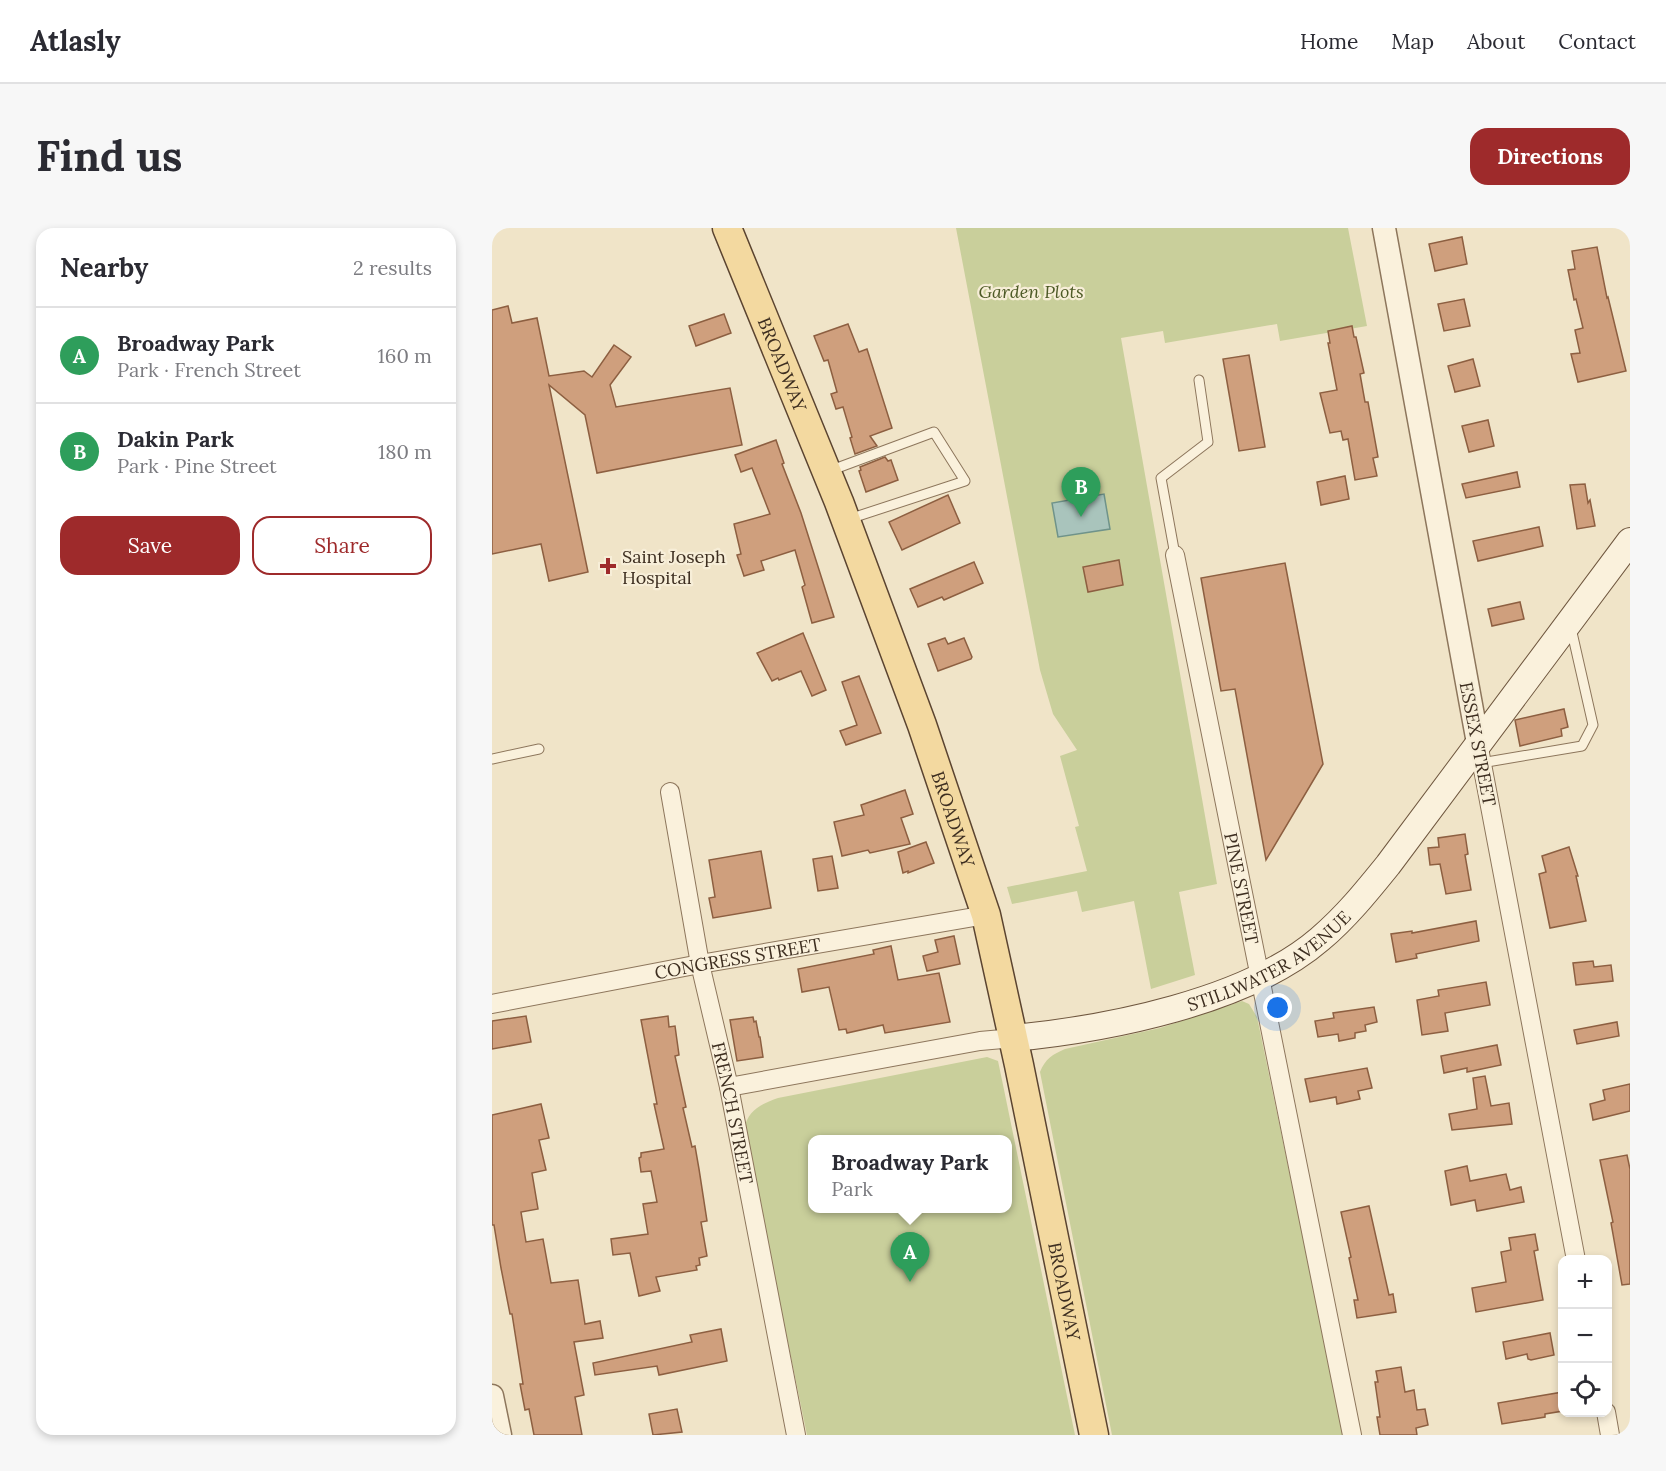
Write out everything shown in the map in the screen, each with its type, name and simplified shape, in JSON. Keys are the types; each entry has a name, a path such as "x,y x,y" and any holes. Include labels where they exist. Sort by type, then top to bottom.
{"main road":[{"name":"BROADWAY","path":"727,228 827,472 922,725 986,915 1014,1038 1094,1435"},
{"name":"STILLWATER AVENUE","path":"1014,1038 1063,1033 1194,1004 1278,968 1318,941 1345,916 1479,753 1569,621 1630,541"}],"street":[{"name":"ESSEX STREET","path":"1384,228 1479,753 1575,1255"},
{"name":"PINE STREET","path":"1175,555 1352,1435"},
{"name":"FRENCH STREET","path":"670,792 700,964 729,1087 796,1435"},
{"name":"CONGRESS STREET","path":"492,1004 700,964 986,915"},
{"name":"STILLWATER AVENUE","path":"729,1087 980,1041 1014,1038"},
{"path":"492,1396 500,1435"},
{"path":"1607,1417 1610,1435"}],"lane":[{"path":"1175,555 1161,478 1208,442 1198,380"},
{"path":"827,472 934,432 965,481 845,520"},
{"path":"1479,753 1582,746 1593,725 1569,621"},
{"path":"492,759 539,749"}],"green space":[{"name":"Garden Plots","path":"956,228 1348,228 1367,326 1280,341 1277,324 1165,343 1163,331 1121,338 1217,884 1179,892 1195,975 1151,989 1134,901 1082,912 1077,891 1012,904 1007,887 1087,871 1075,827 1079,826 1060,756 1077,750 1053,714 1040,670"},
{"path":"1242,1001 1249,1004 1257,1017 1344,1435 1112,1435 1040,1072 1050,1058 1065,1049 1160,1028"},
{"path":"987,1057 998,1061 1075,1435 807,1435 744,1129 752,1112 778,1098"}],"water":[{"path":"1104,494 1110,529 1058,537 1052,503"}],"building":[{"path":"1462,237 1467,264 1435,271 1429,244"},
{"path":"1597,247 1607,298 1626,371 1578,382 1571,354 1580,353 1575,330 1583,328 1568,270 1575,269 1572,251"},
{"path":"1464,299 1470,326 1444,331 1438,304"},
{"path":"508,306 512,323 537,318 549,376 584,371 592,377 614,345 631,357 610,385 616,407 730,388 742,445 597,473 585,415 549,385 588,572 549,581 541,544 492,554 492,310"},
{"path":"724,314 731,333 696,346 689,326"},
{"path":"848,324 859,352 867,349 892,428 870,436 877,446 855,454 843,407 836,409 831,394 837,392 828,360 824,361 814,336"},
{"path":"1352,326 1364,373 1360,374 1365,402 1368,402 1378,457 1373,458 1377,476 1355,480 1348,439 1343,440 1341,431 1330,433 1320,393 1337,390 1328,343 1330,343 1328,331"},
{"path":"1249,355 1265,447 1239,451 1223,359"},
{"path":"1473,359 1480,386 1455,392 1448,366"},
{"path":"1488,420 1494,446 1469,452 1462,426"},
{"path":"776,440 834,617 812,623 802,587 805,585 795,550 761,561 764,570 744,576 737,555 741,554 734,524 770,514 752,468 741,472 735,455"},
{"path":"885,457 888,461 891,460 898,480 866,492 859,471 860,467"},
{"path":"1517,472 1520,487 1466,498 1462,484"},
{"path":"1345,476 1349,499 1321,505 1317,482"},
{"path":"1585,484 1595,526 1577,529 1570,485"},
{"path":"948,495 960,523 902,550 889,522"},
{"path":"1539,527 1543,546 1478,561 1473,541"},
{"path":"1119,560 1123,585 1088,592 1083,567"},
{"path":"974,562 983,583 944,600 942,597 918,607 910,589"},
{"path":"1285,563 1323,764 1266,860 1235,689 1221,691 1201,578"},
{"path":"1520,602 1524,619 1492,626 1488,609"},
{"path":"803,633 826,690 812,696 801,671 772,681 757,653"},
{"path":"945,638 948,644 964,638 972,657 938,671 928,644"},
{"path":"859,676 881,733 846,745 840,731 857,725 842,682"},
{"path":"1564,709 1568,727 1561,729 1562,736 1520,746 1515,720"},
{"path":"905,790 913,814 901,818 910,844 870,853 868,850 842,856 834,822 864,815 861,805"},
{"path":"1465,834 1468,854 1465,855 1471,890 1446,894 1440,864 1430,865 1428,848 1439,847 1438,838"},
{"path":"926,842 934,863 903,873 898,852"},
{"path":"1569,847 1578,876 1576,876 1586,921 1550,928 1539,874 1546,872 1542,856"},
{"path":"761,851 771,908 713,918 709,898 715,897 709,860"},
{"path":"832,856 838,888 818,891 813,859"},
{"path":"1476,921 1479,941 1416,954 1417,958 1396,962 1391,934 1412,931 1412,933"},
{"path":"954,936 960,964 927,971 923,956 938,952 935,940"},
{"path":"891,946 898,980 939,973 950,1022 885,1033 883,1025 847,1033 846,1029 839,1030 829,987 802,992 798,969 874,954 873,950"},
{"path":"1593,961 1594,967 1611,965 1613,981 1576,985 1573,963"},
{"path":"1486,982 1490,1005 1445,1013 1448,1031 1422,1035 1417,1000 1439,996 1438,990"},
{"path":"1374,1007 1377,1022 1365,1025 1366,1031 1355,1033 1355,1038 1339,1041 1338,1034 1318,1037 1315,1021 1334,1018 1333,1013"},
{"path":"526,1016 531,1042 492,1049 492,1021"},
{"path":"668,1016 669,1027 675,1026 679,1055 675,1056 686,1107 683,1108 692,1147 695,1146 699,1169 707,1221 701,1222 707,1256 699,1258 700,1265 696,1266 697,1270 656,1277 660,1291 639,1296 630,1253 613,1255 611,1239 648,1234 643,1204 657,1202 651,1171 641,1172 639,1158 641,1153 664,1149 654,1104 657,1104 641,1020"},
{"path":"753,1017 760,1037 763,1057 737,1061 730,1020"},
{"path":"1617,1022 1619,1036 1577,1044 1574,1030"},
{"path":"1497,1045 1501,1065 1467,1072 1467,1068 1444,1073 1441,1056"},
{"path":"1367,1068 1372,1088 1358,1091 1360,1099 1337,1104 1336,1097 1310,1102 1305,1079"},
{"path":"1485,1076 1491,1106 1509,1103 1512,1124 1452,1130 1449,1114 1477,1109 1473,1078"},
{"path":"1630,1084 1630,1111 1593,1120 1590,1104 1605,1100 1603,1090"},
{"path":"541,1104 549,1138 539,1140 546,1170 532,1173 538,1209 521,1212 526,1242 543,1239 551,1283 578,1280 585,1324 600,1321 603,1338 574,1342 584,1395 575,1397 582,1435 534,1435 529,1409 525,1410 512,1314 510,1314 494,1225 492,1225 492,1115"},
{"path":"1627,1155 1630,1169 1630,1284 1622,1285 1611,1223 1613,1222 1600,1160"},
{"path":"1467,1166 1470,1181 1506,1174 1510,1190 1521,1187 1524,1202 1477,1211 1475,1200 1451,1205 1445,1171"},
{"path":"1369,1206 1389,1295 1393,1294 1396,1312 1357,1318 1354,1300 1358,1300 1341,1212"},
{"path":"1535,1234 1538,1250 1534,1251 1543,1300 1476,1312 1472,1288 1506,1282 1501,1252 1511,1250 1509,1238"},
{"path":"721,1329 727,1361 659,1375 657,1366 595,1375 593,1363 692,1342 690,1335"},
{"path":"1550,1333 1554,1355 1531,1360 1528,1359 1527,1354 1506,1359 1503,1342"},
{"path":"1401,1367 1405,1392 1414,1390 1417,1410 1425,1409 1428,1425 1416,1428 1417,1435 1380,1435 1377,1417 1380,1417 1375,1382 1378,1382 1376,1371"},
{"path":"1558,1393 1558,1412 1545,1414 1545,1417 1502,1424 1498,1403"},
{"path":"677,1409 682,1432 653,1435 649,1414"}],"place":[{"name":"Dakin Park","path":"1081,517"},
{"name":"Saint Joseph Hospital","path":"608,566"},
{"name":"Broadway Park","path":"910,1282"}]}
